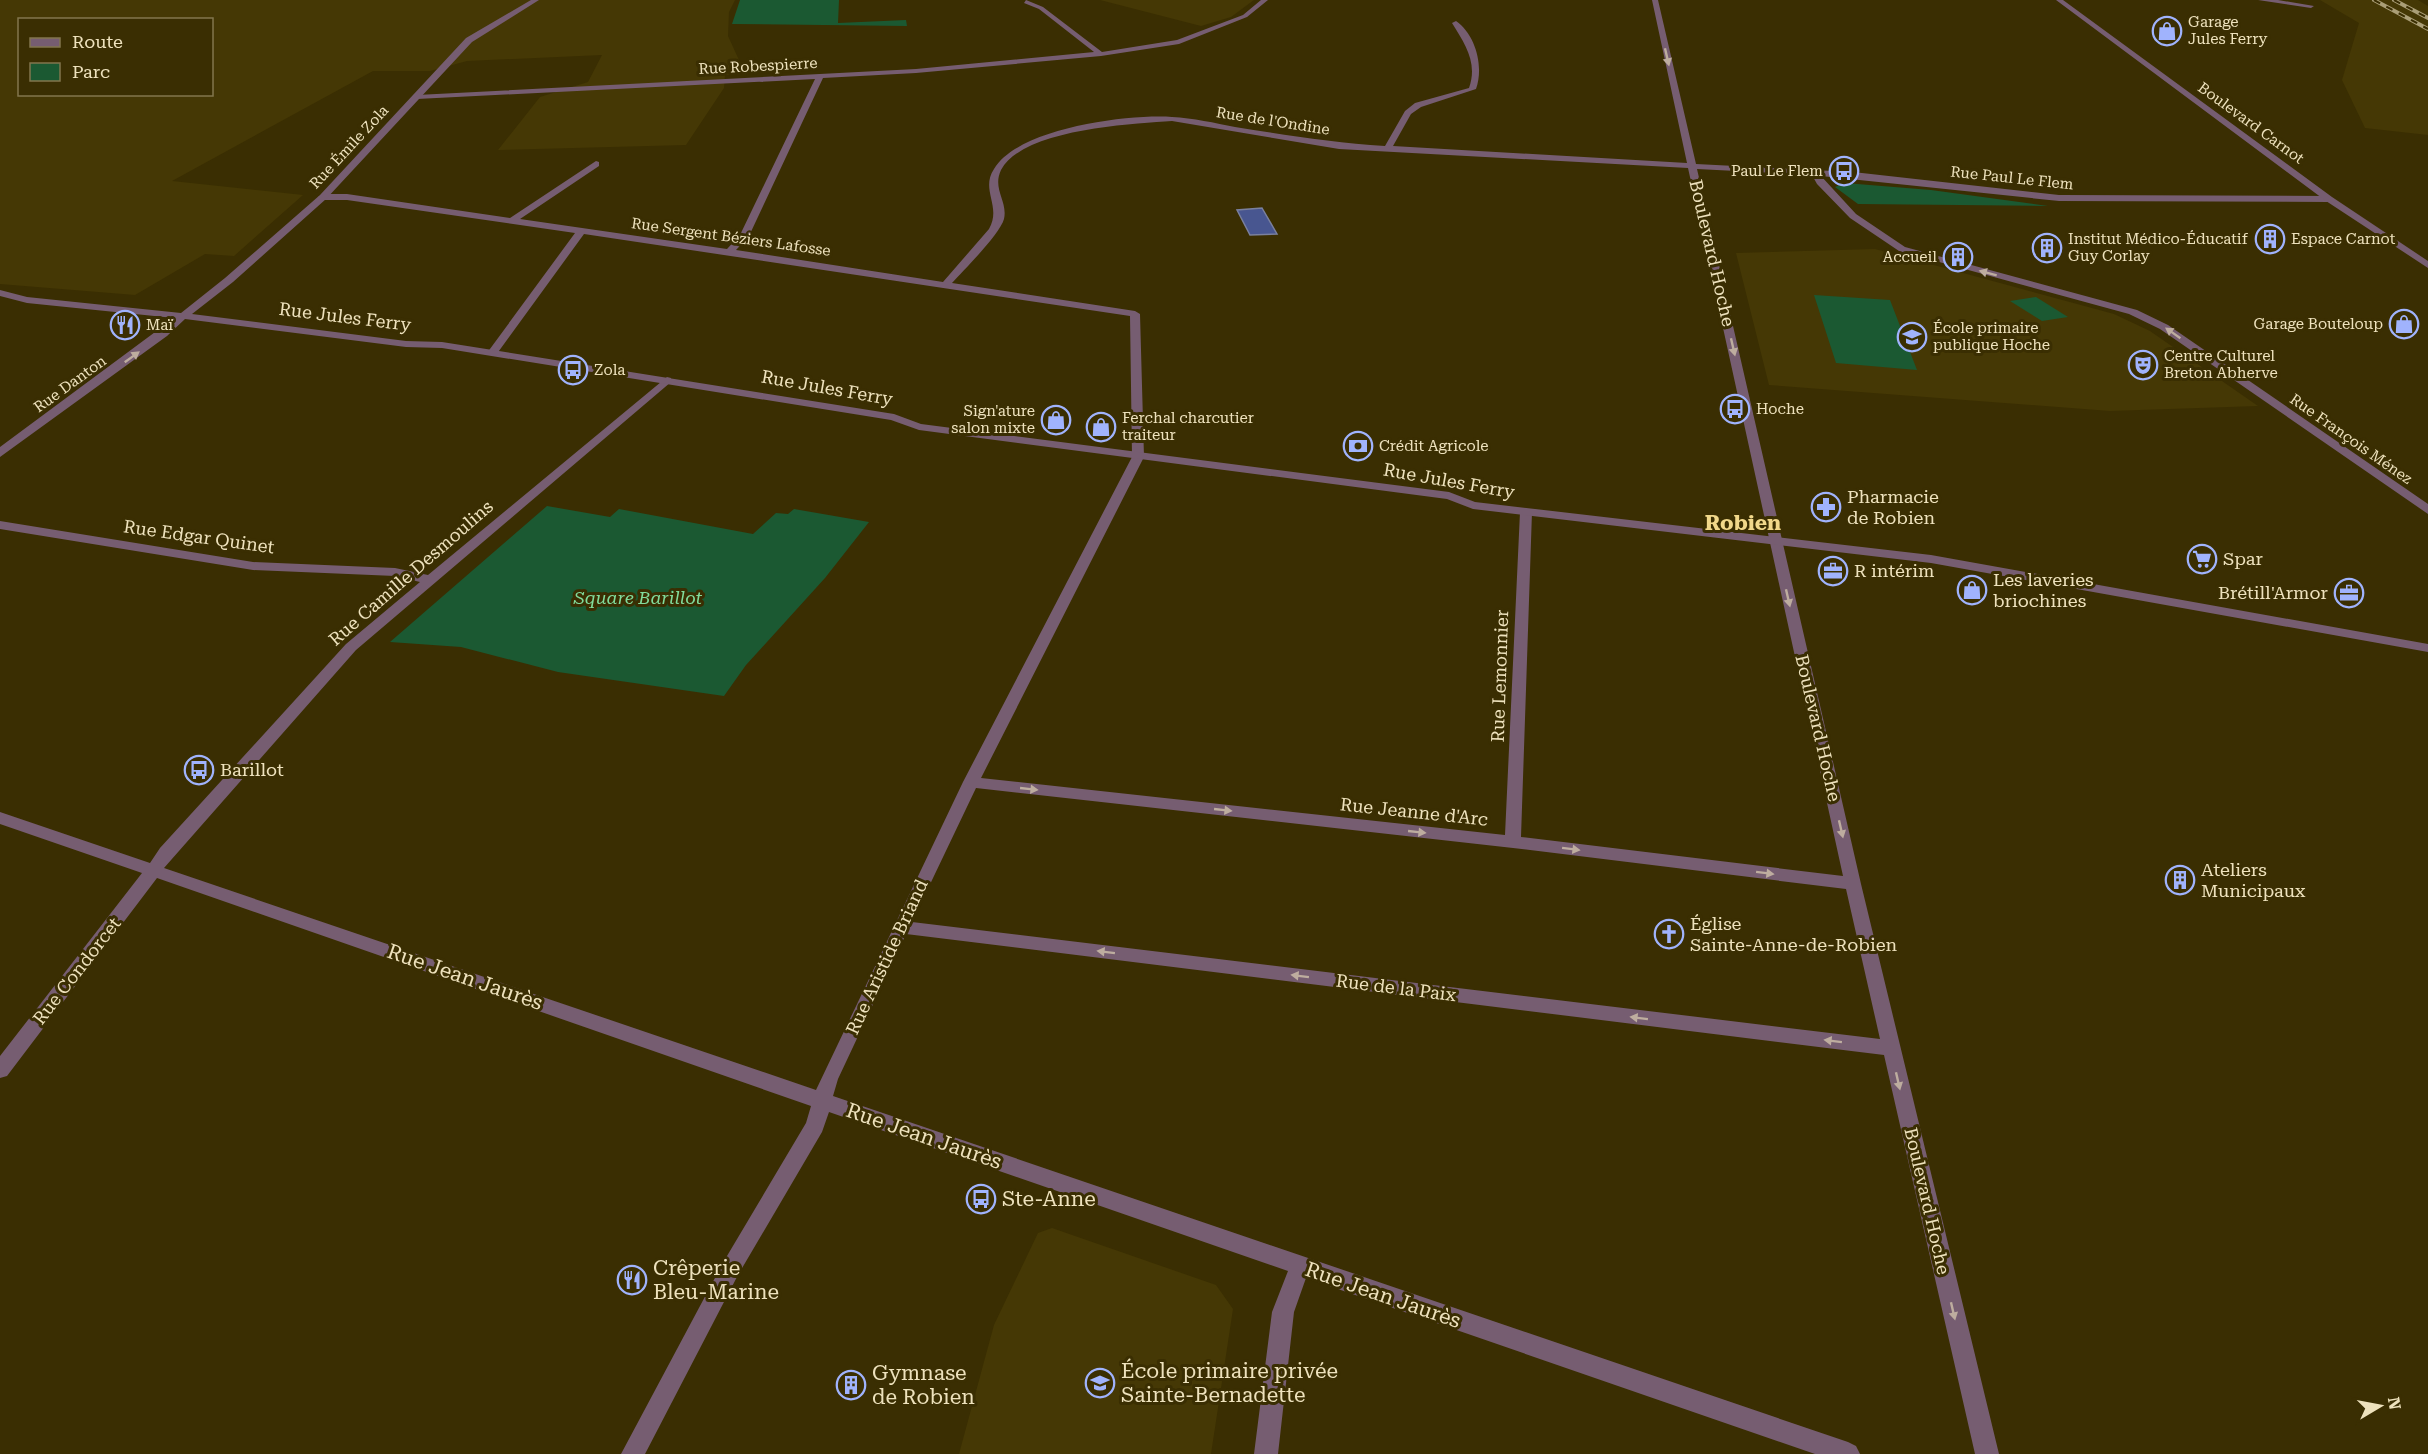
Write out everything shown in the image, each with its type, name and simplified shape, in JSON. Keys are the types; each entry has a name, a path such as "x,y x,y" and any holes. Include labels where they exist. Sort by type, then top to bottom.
{"street":[{"name":"Rue Émile Zola","path":"184,316 323,197 469,40 536,0"},
{"name":"Rue Robespierre","path":"417,97 916,71 1101,54 1179,42 1235,20 1265,0"},
{"name":"Boulevard Hoche","path":"1654,0 1853,884 1987,1454"},
{"name":"Boulevard Carnot","path":"2060,0 2330,199 2427,264"},
{"path":"2261,0 2311,6"},
{"path":"1026,2 1041,8 1101,54"},
{"path":"1386,149 1407,113 1418,105 1472,89 1476,81 1476,54 1456,23"},
{"path":"729,252 744,236 820,76"},
{"name":"Rue de l'Ondine","path":"946,284 993,230 999,219 999,208 992,185 997,170 1007,157 1044,136 1105,125 1172,119 1339,146 1692,167"},
{"path":"513,220 596,164"},
{"name":"Rue Paul Le Flem","path":"1692,167 1928,182 2059,198 2330,199"},
{"name":"Rue François Ménez","path":"1816,174 1820,182 1853,216 1902,249 2133,312 2164,327 2428,510"},
{"name":"Rue Sergent Béziers Lafosse","path":"323,197 347,197 513,220 1134,314 1138,457"},
{"path":"492,353 582,230"},
{"name":"Rue Jules Ferry","path":"0,293 27,300 184,316 492,353 894,417 919,427 1437,495 1473,505 1930,559 2428,648"},
{"name":"Rue Danton","path":"0,453 163,334 184,316"},
{"name":"Rue Camille Desmoulins","path":"153,870 175,842 351,647 667,380"},
{"name":"Rue Aristide Briand","path":"633,1454 731,1268 815,1126 829,1078 971,782 1138,457"},
{"name":"Rue Lemonnier","path":"1513,842 1526,512"},
{"name":"Rue Edgar Quinet","path":"0,525 253,566 395,572 430,580"},
{"name":"Rue Jeanne d'Arc","path":"971,782 1513,842 1853,884"},
{"name":"Rue Jean Jaurès","path":"0,818 1848,1454"},
{"name":"Rue Condorcet","path":"0,1070 153,870"},
{"name":"Rue de la Paix","path":"901,927 1891,1048"},
{"path":"1266,1454 1283,1312 1300,1266"}],"shaded area":[{"path":"0,0 735,0 729,12 728,36 744,71 751,74 725,75 724,88 686,145 498,150 540,97 588,82 602,55 467,61 430,71 373,71 172,181 303,195 234,256 205,254 135,295 0,284"},
{"path":"1100,0 1254,0 1231,17 1201,26"},
{"path":"2320,0 2418,0 2428,6 2428,135 2365,128 2342,80 2359,23"},
{"name":"École primaire publique Hoche","path":"1875,249 2114,314 2150,331 2258,406 2110,411 1769,385 1736,253"},
{"name":"École primaire privée Sainte-Bernadette","path":"1052,1228 1216,1285 1233,1309 1211,1454 959,1454 994,1325 1038,1233"}],"green space":[{"path":"740,0 839,0 838,23 906,20 907,26 732,24"},
{"path":"1845,183 1931,190 2048,206 1858,204 1835,187"},
{"path":"1814,295 1890,300 1917,370 1836,363"},
{"path":"2036,297 2068,317 2042,321 2010,301"},
{"name":"Square Barillot","path":"547,506 610,517 619,509 753,534 776,513 788,514 794,509 869,522 825,578 746,665 724,696 558,672 461,647 390,642"}],"water":[{"path":"1262,208 1277,234 1250,235 1237,210"}],"railway":[{"path":"2374,0 2428,29"},
{"path":"2394,0 2428,18"}],"place":[{"name":"Garage Jules Ferry","path":"2167,31"},
{"name":"Paul Le Flem","path":"1844,171"},
{"name":"Espace Carnot","path":"2270,239"},
{"name":"Institut Médico-Éducatif Guy Corlay","path":"2047,248"},
{"name":"Accueil","path":"1958,257"},
{"name":"Garage Bouteloup","path":"2404,324"},
{"name":"Maï","path":"125,325"},
{"name":"École primaire publique Hoche","path":"1912,337"},
{"name":"Centre Culturel Breton Abherve","path":"2143,365"},
{"name":"Zola","path":"573,370"},
{"name":"Hoche","path":"1735,409"},
{"name":"Sign'ature salon mixte","path":"1056,420"},
{"name":"Ferchal charcutier traiteur","path":"1101,427"},
{"name":"Crédit Agricole","path":"1358,446"},
{"name":"Pharmacie de Robien","path":"1826,507"},
{"name":"Spar","path":"2202,559"},
{"name":"R intérim","path":"1833,571"},
{"name":"Les laveries briochines","path":"1972,590"},
{"name":"Brétill'Armor","path":"2349,593"},
{"name":"Barillot","path":"199,770"},
{"name":"Ateliers Municipaux","path":"2180,880"},
{"name":"Église Sainte-Anne-de-Robien","path":"1669,934"},
{"name":"Ste-Anne","path":"981,1199"},
{"name":"Crêperie Bleu-Marine","path":"632,1280"},
{"name":"École primaire privée Sainte-Bernadette","path":"1100,1383"},
{"name":"Gymnase de Robien","path":"851,1385"}],"district":[{"name":"Robien","path":"1743,523"}]}
